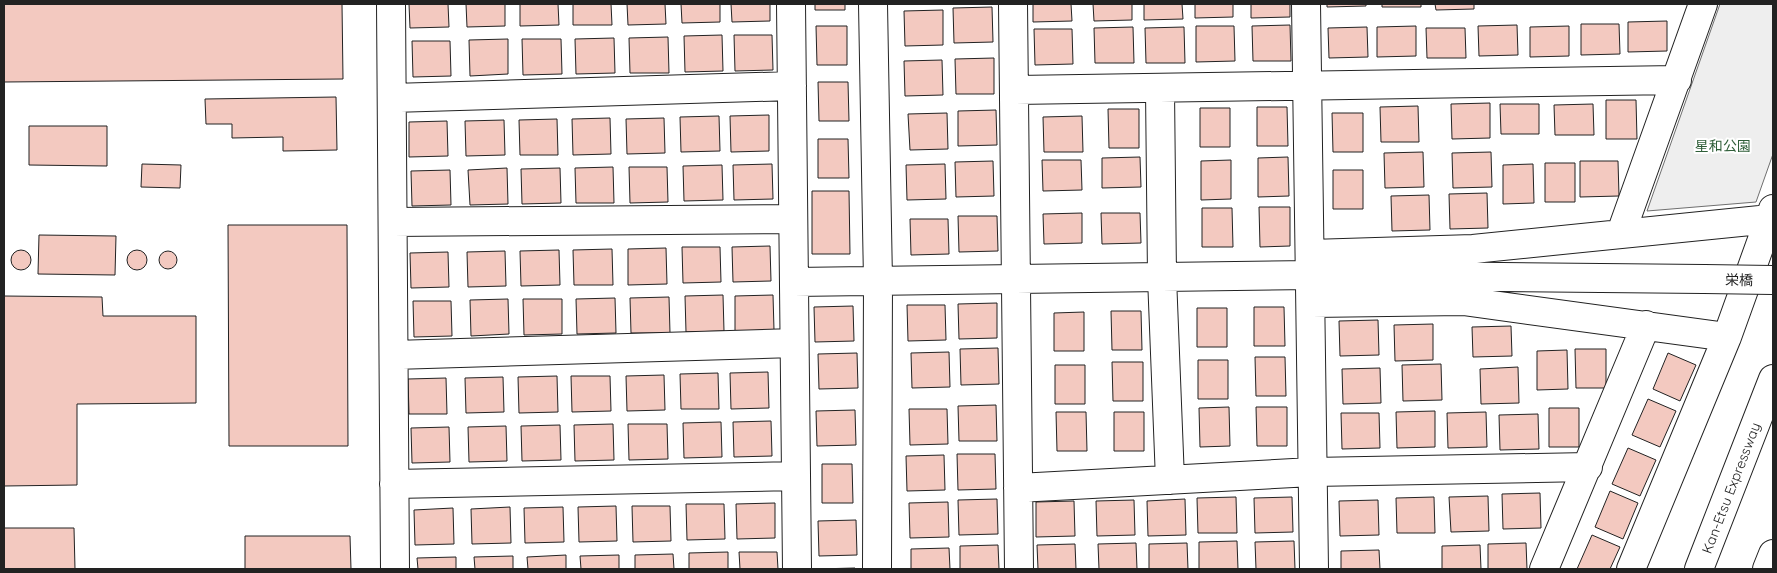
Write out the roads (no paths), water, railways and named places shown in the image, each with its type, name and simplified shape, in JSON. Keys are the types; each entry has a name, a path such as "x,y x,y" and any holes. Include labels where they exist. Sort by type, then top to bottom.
{"main road":[{"path":"391,4 395,569"},
{"path":"791,4 797,569"},
{"path":"873,4 878,281 877,569"},
{"path":"1013,4 1019,569"},
{"path":"1306,4 1312,303 1314,569"},
{"path":"1621,233 1704,4"},
{"path":"1014,90 1160,90 1307,85 1677,80"},
{"path":"392,98 792,86"},
{"path":"1160,90 1162,277 1170,480"},
{"path":"794,282 1162,277 1473,249 1772,214 1727,337 1631,569"},
{"path":"393,222 793,219"},
{"name":"栄橋","path":"1311,264 1773,280"},
{"path":"1312,303 1463,301 1727,337"},
{"path":"1544,569 1646,325"},
{"path":"394,355 794,343"},
{"name":"Kan-Etsu Expressway","path":"1699,569 1773,379"},
{"path":"1018,488 1312,472 1588,467"},
{"path":"394,484 796,476"},
{"path":"1767,569 1773,554"}],"park label":[{"name":"星和公園","path":"1723,146"}]}
